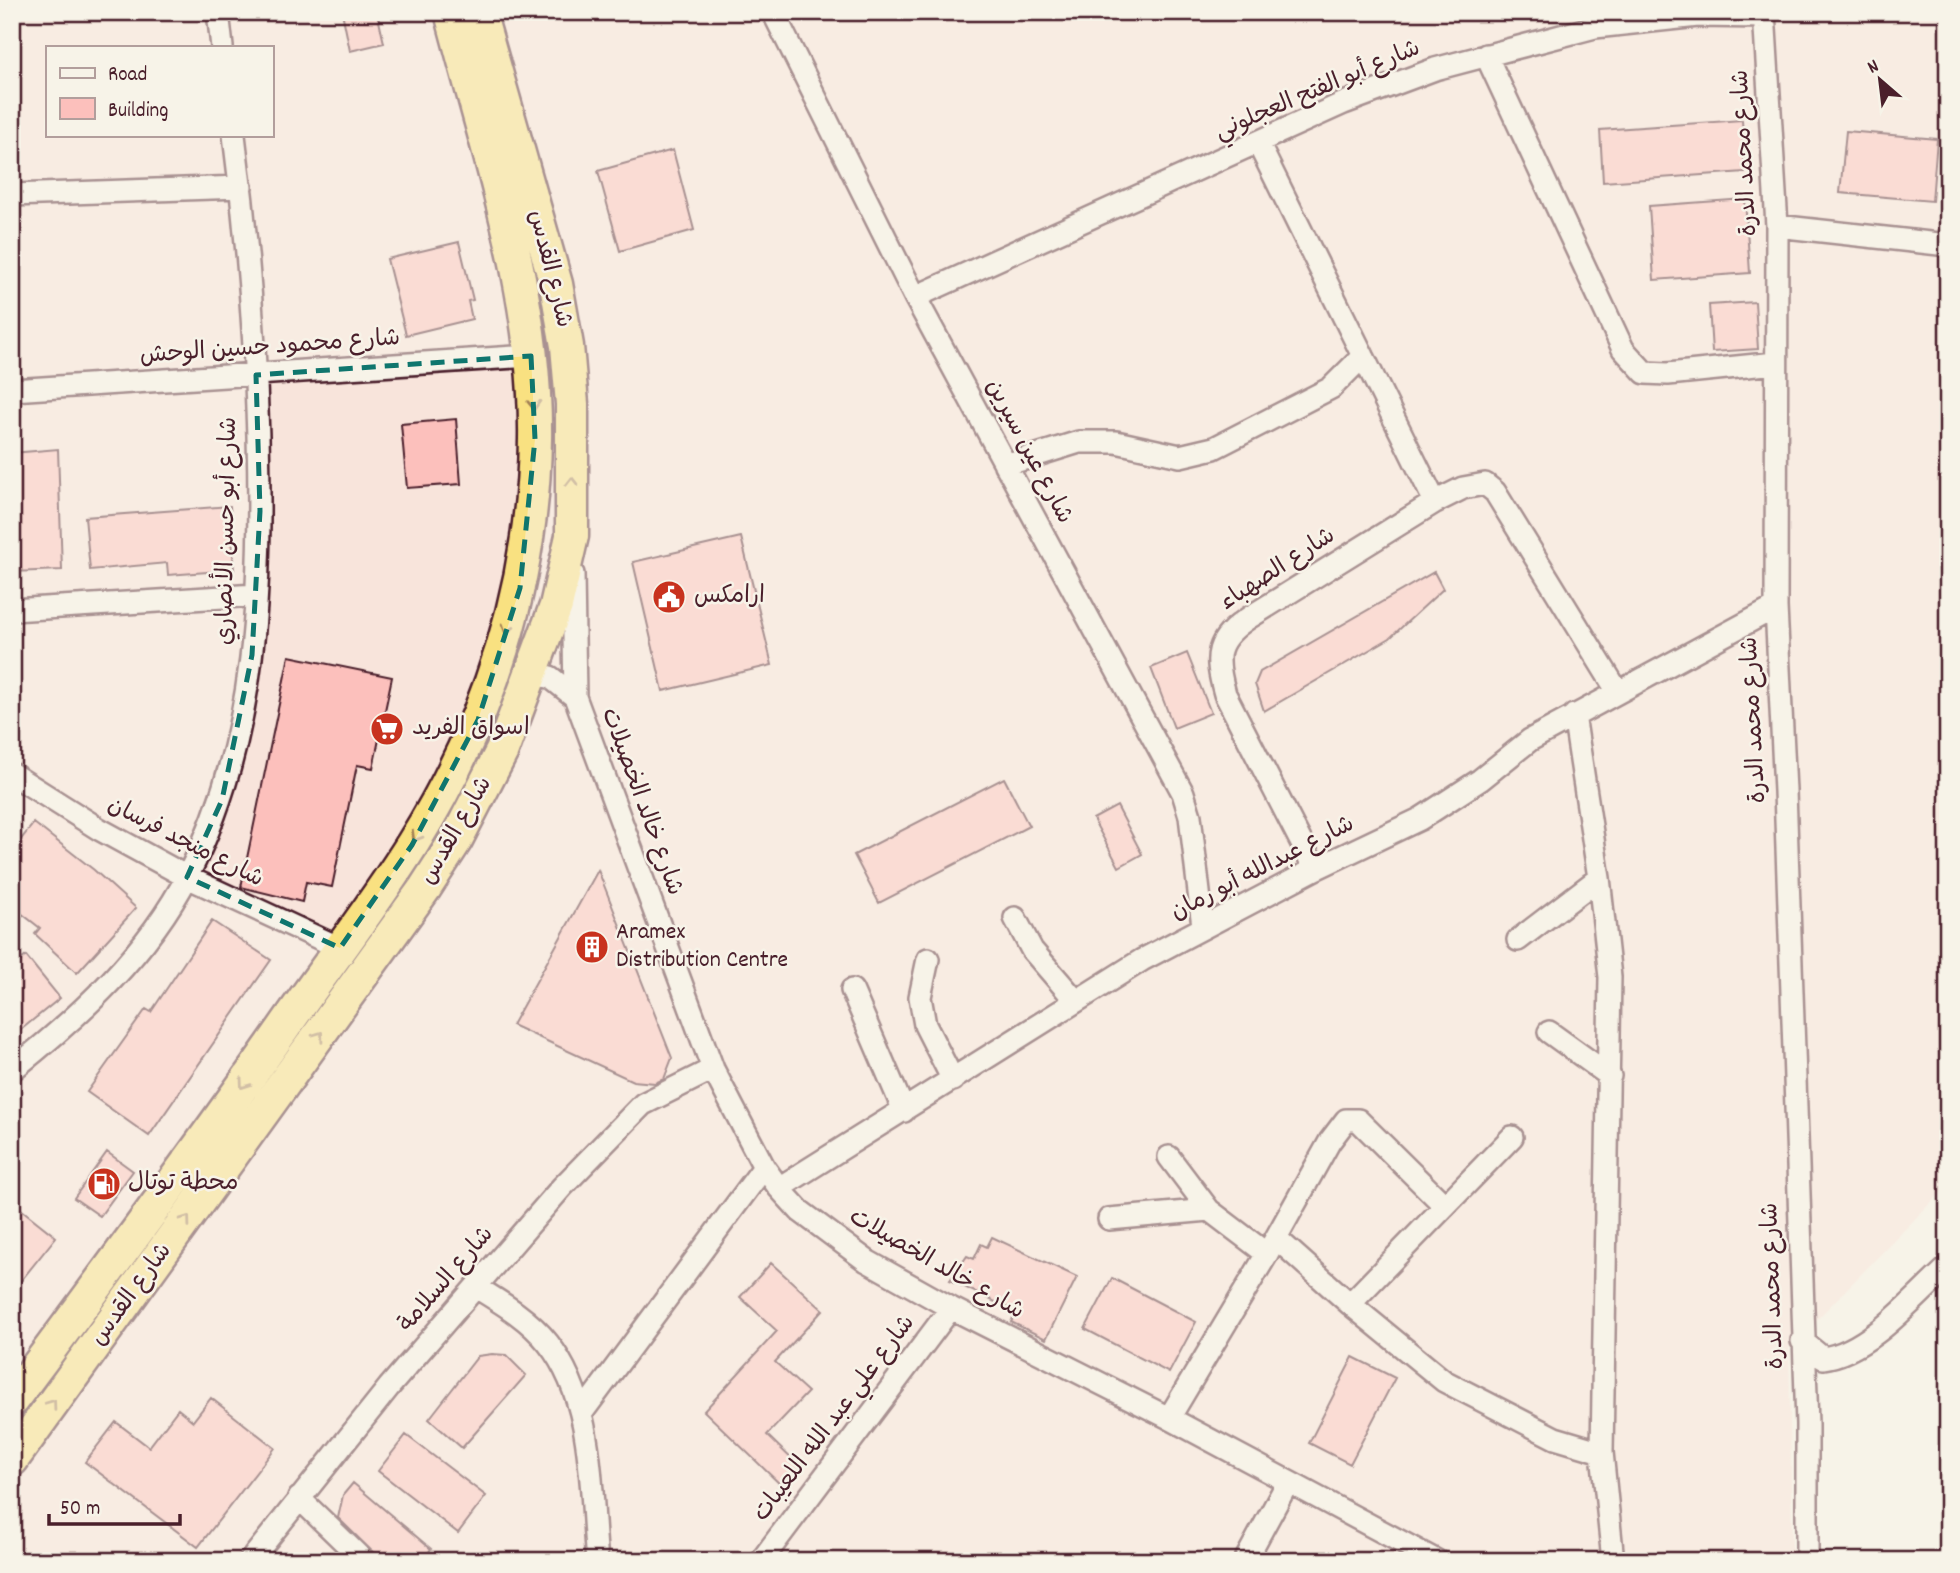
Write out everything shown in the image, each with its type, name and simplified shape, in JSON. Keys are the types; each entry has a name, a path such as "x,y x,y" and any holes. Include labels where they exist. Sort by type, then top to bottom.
{"highway":[{"path":"430,12 481,211 493,236 516,265"},
{"name":"شارع القدس","path":"12,1400 180,1176 412,845 478,720 492,678 520,588 527,550 535,439 531,356 523,288 451,12"},
{"name":"شارع القدس","path":"12,1460 425,888 483,791 533,675 556,606 572,536 572,404 567,346 556,284 478,12"}],"street":[{"path":"218,12 222,46"},
{"name":"شارع عين سيرين","path":"773,12 915,297 1183,793 1190,816 1203,926"},
{"name":"شارع أبو الفتح العجلوني","path":"915,297 1374,90 1486,55 1567,22 1632,22 1698,16 1765,15"},
{"name":"شارع محمد الدرة","path":"1765,15 1777,226 1776,607 1807,1424 1807,1561"},
{"path":"1486,55 1623,349 1645,373 1668,374 1776,363"},
{"name":"شارع أبو حسن الأنصاري","path":"12,1070 56,1035 108,985 145,940 187,877 222,800 232,761 244,707 256,595 260,511 256,375 241,187 234,136"},
{"path":"1258,143 1435,502"},
{"path":"12,195 241,187"},
{"path":"1777,226 1948,245"},
{"name":"شارع محمود حسين الوحش","path":"12,390 531,356"},
{"path":"1005,465 1079,442 1116,442 1180,456 1214,448 1331,388 1363,356"},
{"name":"شارع الصهباء","path":"1315,869 1225,694 1218,669 1219,646 1240,623 1435,502 1463,488 1485,484 1495,492 1618,692"},
{"name":"شارع خالد الخصيلات","path":"572,536 575,697 713,1069 764,1167 779,1188 800,1211 867,1261 951,1308 1169,1418 1437,1561"},
{"path":"12,610 256,595"},
{"name":"شارع عبدالله أبو رمان","path":"779,1188 1076,1001 1203,926 1420,820 1480,780 1530,740 1776,607"},
{"name":"شارع خالد الخصيلات","path":"533,675 550,677 575,697"},
{"path":"1573,715 1599,878 1610,977 1602,1452 1613,1561"},
{"name":"شارع منجد فرسان","path":"15,781 187,877 340,948"},
{"path":"1518,940 1599,878"},
{"path":"1015,918 1032,950 1076,1001"},
{"path":"928,959 920,997 925,1025 953,1080"},
{"path":"852,990 904,1111"},
{"path":"1549,1032 1610,1076"},
{"name":"شارع السلامة","path":"250,1561 389,1387 562,1187 628,1118 665,1090 713,1069"},
{"path":"1169,1418 1341,1125 1352,1119 1359,1120 1446,1206"},
{"path":"1350,1304 1511,1137"},
{"path":"1169,1157 1209,1210 1272,1246 1350,1304 1444,1381 1555,1438 1602,1452"},
{"path":"581,1414 764,1167"},
{"path":"1109,1219 1209,1210"},
{"path":"1802,1341 1823,1358 1839,1356 1892,1319 1948,1267"},
{"path":"476,1287 513,1310 549,1343 566,1373 581,1414 597,1561"},
{"name":"شارع علي عبد الله اللعيبات","path":"761,1561 951,1308"},
{"name":"شارع محمد الدرة","path":"1807,1424 1814,1467 1820,1561"},
{"path":"1245,1561 1288,1482"},
{"path":"299,1498 364,1561"}],"highlighted area":[{"path":"531,356 535,439 520,588 478,720 412,845 340,948 187,877 222,800 252,655 260,511 256,375"}],"shaded area":[{"path":"12,12 1948,12 1948,1185 1789,1348 1792,1561 12,1561"}],"building":[{"path":"342,12 377,12 384,43 350,51"},
{"path":"1742,120 1745,172 1603,182 1600,130"},
{"path":"1846,131 1937,139 1932,201 1840,193"},
{"path":"673,150 694,230 620,251 598,171"},
{"path":"1745,199 1750,273 1654,280 1649,206"},
{"path":"459,242 473,300 468,301 472,319 406,335 387,259"},
{"path":"1755,302 1758,349 1712,352 1709,305"},
{"path":"456,419 461,484 407,488 401,424"},
{"path":"58,449 62,570 12,572 12,453"},
{"path":"230,506 234,570 168,575 167,563 90,570 85,517"},
{"path":"741,537 772,665 663,691 633,562"},
{"path":"1434,572 1443,589 1390,638 1264,711 1255,684 1260,672"},
{"path":"1187,653 1211,713 1174,728 1151,668"},
{"path":"289,656 392,677 373,768 357,765 332,887 306,882 302,902 241,887"},
{"path":"1004,778 1029,826 879,903 854,855"},
{"path":"1117,806 1142,854 1119,867 1093,819"},
{"path":"34,823 94,870 136,908 77,973 35,934 40,928 12,906 12,838 18,843"},
{"name":"Aramex Distribution Centre","path":"598,870 672,1058 664,1079 655,1083 633,1081 512,1025"},
{"path":"212,921 271,960 149,1136 87,1092 146,1009 151,1012"},
{"path":"26,956 60,998 12,1037 12,967"},
{"name":"محطة توتال","path":"107,1152 133,1171 100,1216 74,1198"},
{"path":"12,1202 56,1237 12,1292"},
{"path":"992,1237 1077,1277 1046,1339 1011,1322 1016,1312 950,1280 967,1256 974,1259 981,1244 987,1247"},
{"path":"771,1263 823,1310 775,1362 808,1392 767,1435 802,1469 784,1488 704,1411 777,1331 740,1297"},
{"path":"1112,1278 1196,1322 1169,1373 1085,1329"},
{"path":"506,1355 526,1375 462,1448 429,1419 478,1356"},
{"path":"1353,1357 1395,1378 1350,1464 1309,1443"},
{"path":"211,1398 275,1448 198,1547 85,1462 116,1422 149,1447 178,1409 193,1421"},
{"path":"406,1435 486,1496 458,1533 378,1471"},
{"path":"353,1483 431,1549 422,1561 382,1561 338,1518 343,1495"}],"place":[{"name":"ارامكس","path":"669,597"},
{"name":"اسواق الفريد","path":"387,729"},
{"name":"Aramex Distribution Centre","path":"592,947"},
{"name":"محطة توتال","path":"104,1184"}]}
